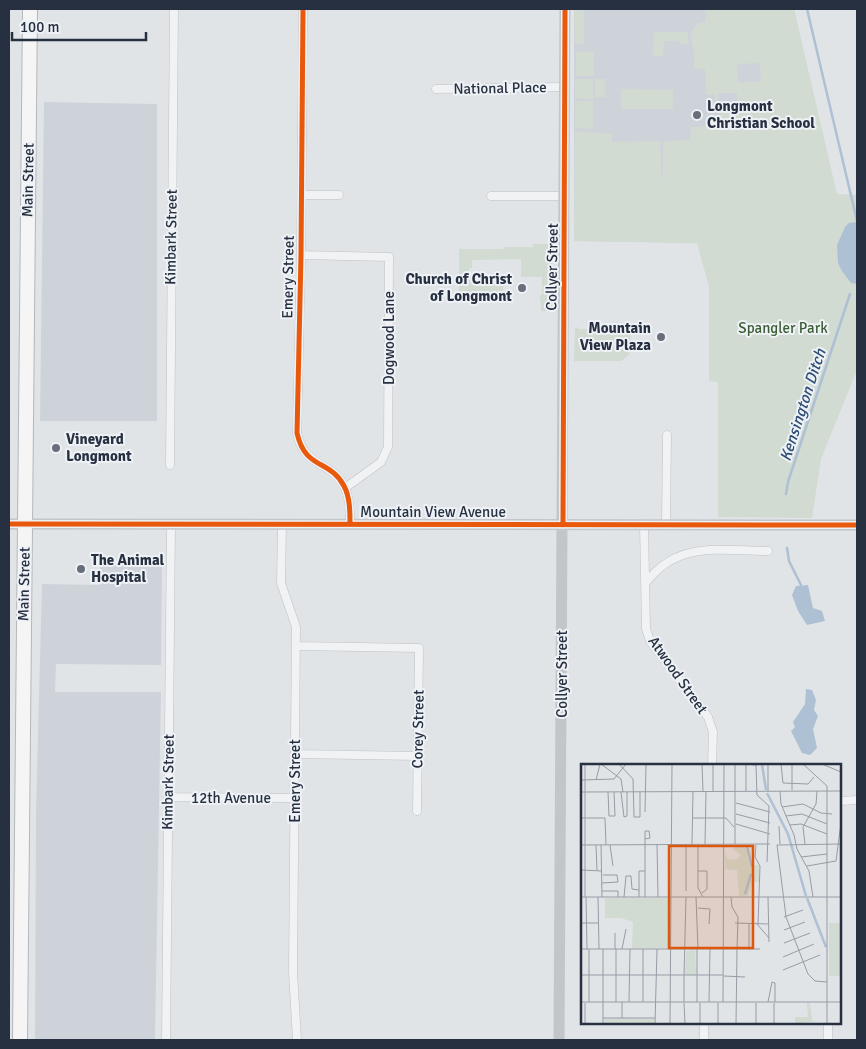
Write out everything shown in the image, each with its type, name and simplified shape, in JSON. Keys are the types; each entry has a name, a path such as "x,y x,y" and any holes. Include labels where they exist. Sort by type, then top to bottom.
{"highway":[{"name":"Main Street","path":"20,1040 30,9"}],"street":[{"name":"Kimbark Street","path":"170,465 174,9"},
{"name":"Emery Street","path":"303,9 302,195 297,433 300,445 306,455 330,470 345,488"},
{"name":"Collyer Street","path":"559,1040 565,9"},
{"name":"National Place","path":"436,89 564,87"},
{"path":"302,195 339,195"},
{"path":"491,196 565,196"},
{"name":"Dogwood Lane","path":"301,255 389,257 388,447 381,462 345,488"},
{"path":"666,525 667,435"},
{"path":"345,488 350,524"},
{"name":"Mountain View Avenue","path":"9,524 857,525"},
{"name":"Kimbark Street","path":"166,1040 171,524"},
{"name":"Emery Street","path":"282,524 281,582 296,627 293,972 297,1040"},
{"name":"Atwood Street","path":"644,525 646,630 650,641 708,717 713,732 712,764"},
{"path":"645,584 654,572 666,562 682,554 697,551 768,551"},
{"name":"Corey Street","path":"296,646 419,648 417,811"},
{"path":"295,754 418,756"},
{"name":"12th Avenue","path":"168,797 295,798"},
{"path":"841,800 857,800"},
{"path":"704,1024 704,1040"},
{"path":"828,1024 828,1040"}],"shaded area":[{"name":"Longmont Christian School","path":"574,9 794,9 840,210 697,243 574,241"},
{"path":"44,102 157,104 157,421 40,421"},
{"path":"100,563 162,565 161,665 56,664 55,692 161,692 155,1040 35,1040 36,811 42,584 100,585"}],"green space":[{"path":"574,9 584,9 584,44 575,44"},
{"name":"Spangler Park","path":"706,9 794,9 837,194 857,195 857,370 821,459 812,518 718,517 718,382 709,381 709,287 697,243 574,241 575,131 612,134 612,142 659,141 662,180 664,141 690,140 691,127 714,126 715,119 720,119 720,110 738,110 737,93 718,93 718,107 715,107 715,95 706,94 705,69 694,68 694,52 690,33 698,23 705,22","holes":["760,63 761,82 738,82 737,64"]},
{"path":"654,32 687,32 689,44 680,44 679,41 664,41 663,56 653,56"},
{"path":"576,52 594,52 594,76 576,76"},
{"path":"575,79 593,79 593,99 575,98"},
{"path":"595,79 605,79 605,97 595,97"},
{"path":"621,89 673,90 673,109 621,109"},
{"path":"575,101 593,101 593,129 575,128"},
{"path":"533,244 552,244 552,311 541,311 542,277 521,277 521,259 472,260 472,268 469,268 469,277 472,277 472,281 503,281 503,299 501,302 459,301 459,249 533,247"},
{"path":"615,322 621,323 631,331 629,355 621,361 574,361 575,328 614,330"}],"water":[{"path":"857,222 857,284 851,283 842,271 838,263 837,245 845,227 849,223"},
{"path":"808,585 813,608 822,611 825,621 807,625 798,611 792,595 796,586"},
{"path":"806,689 812,690 816,700 814,710 818,716 813,729 817,748 810,755 802,753 791,731 795,727 793,722 805,704"}],"waterway":[{"name":"Kensington Ditch","path":"807,9 857,221"},
{"name":"Kensington Ditch","path":"786,494 788,482 850,294"},
{"name":"Kensington Ditch","path":"787,548 789,561 801,585"}],"cycle path":[{"path":"303,9 297,433 306,453 338,477 344,486 349,500 350,524"},
{"path":"563,525 565,9"},
{"path":"9,524 857,525"}],"place":[{"name":"Longmont Christian School","path":"697,115"},
{"name":"Church of Christ of Longmont","path":"522,288"},
{"name":"Mountain View Plaza","path":"661,337"},
{"name":"Vineyard Longmont","path":"56,448"},
{"name":"The Animal Hospital","path":"81,569"}]}
